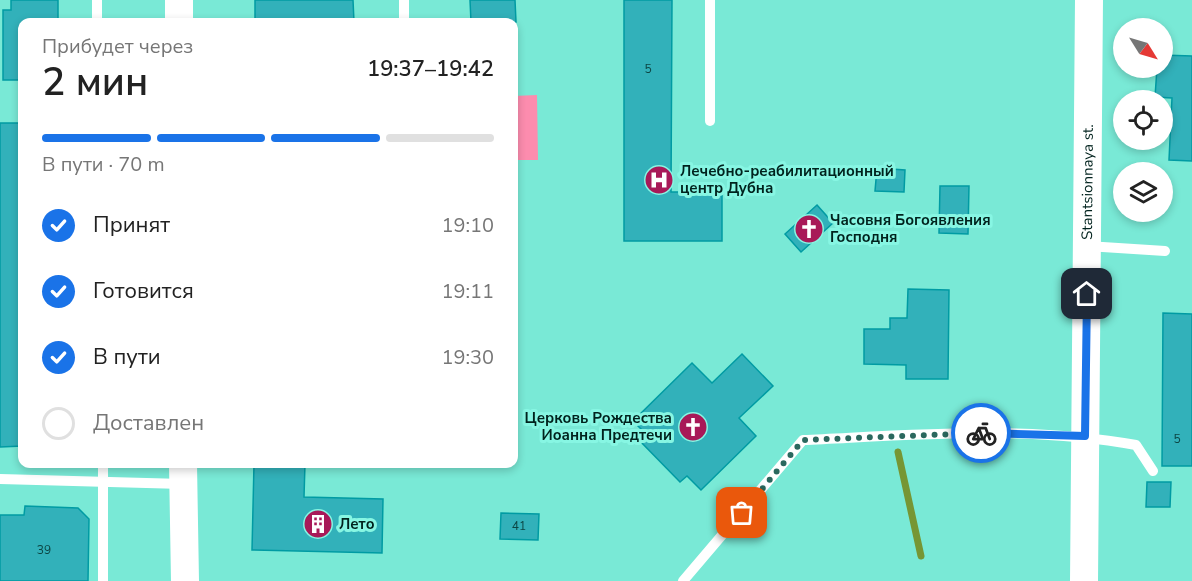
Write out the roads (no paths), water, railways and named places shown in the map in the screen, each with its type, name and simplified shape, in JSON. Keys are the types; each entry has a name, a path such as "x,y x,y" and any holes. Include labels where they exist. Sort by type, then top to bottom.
{"main road":[{"path":"179,0 179,18"},
{"name":"Stantsionnaya st.","path":"1084,581 1089,0"},
{"path":"183,474 185,581"}],"lane":[{"path":"97,0 97,18"},
{"path":"404,0 404,18"},
{"path":"710,0 710,121"},
{"path":"1087,246 1165,251"},
{"path":"684,581 803,440 968,432 1085,436 1136,445 1153,471"},
{"path":"103,468 103,581"},
{"path":"0,479 104,482 183,474"}],"waterway":[{"path":"898,452 921,556"}],"place":[{"name":"Лечебно-реабилитационный центр Дубна","path":"659,180"},
{"name":"Часовня Богоявления Господня","path":"809,229"},
{"name":"Церковь Рождества Иоанна Предтечи","path":"693,427"},
{"name":"Лето","path":"318,524"}]}
